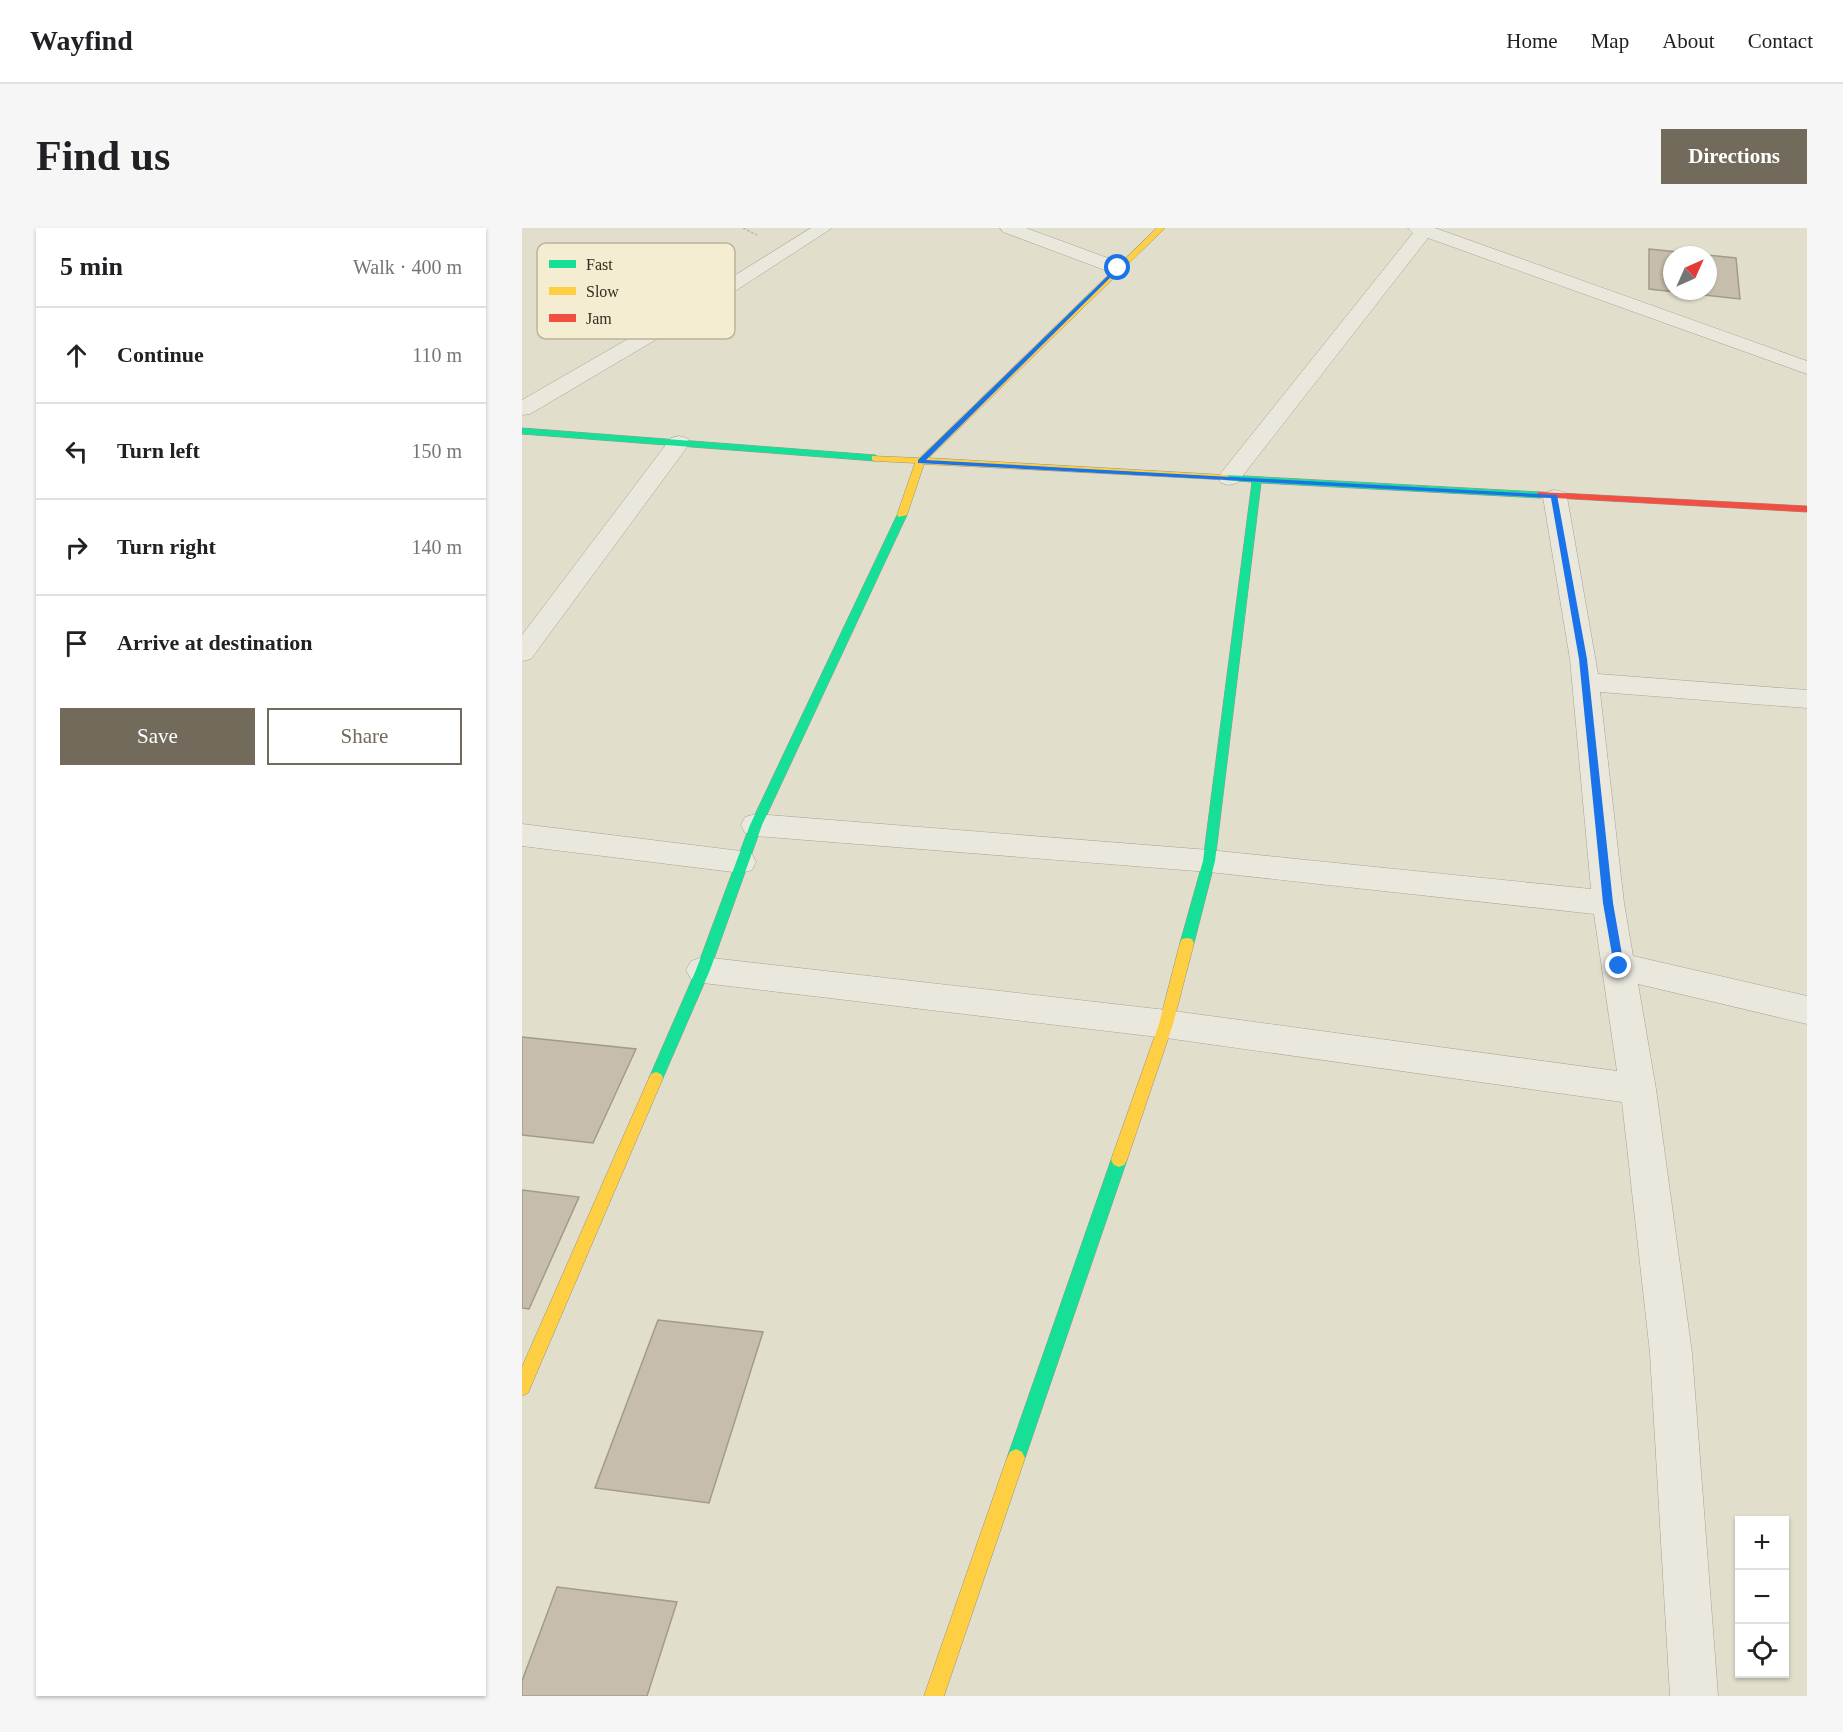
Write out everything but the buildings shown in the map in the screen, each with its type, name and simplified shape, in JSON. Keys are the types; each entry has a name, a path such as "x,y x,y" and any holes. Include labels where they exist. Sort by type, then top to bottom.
{"street":[{"path":"735,283 823,228"},
{"path":"1010,228 1118,268"},
{"path":"522,1388 703,970 756,825 905,509 920,462 1161,228"},
{"path":"1228,478 1423,229 1807,368"},
{"path":"522,409 642,339"},
{"path":"522,431 920,462 1807,509"},
{"path":"522,653 679,443"},
{"path":"934,1696 1166,1024 1209,861 1257,480"},
{"path":"1554,496 1586,682 1608,903 1638,1089 1671,1353 1694,1696"},
{"path":"1586,682 1807,699"},
{"path":"756,825 1209,861 1608,903"},
{"path":"522,835 741,862"},
{"path":"1619,966 1807,1010"},
{"path":"703,970 1166,1024 1638,1089"}],"traffic: fast":[{"path":"522,431 875,458"},
{"path":"1226,478 1540,495"},
{"path":"1187,943 1209,861 1257,480"},
{"path":"656,1078 703,970 756,825 902,515"},
{"path":"1016,1458 1119,1160"}],"traffic: slow":[{"path":"902,515 920,462 1161,228"},
{"path":"875,458 1226,478"},
{"path":"1119,1160 1166,1024 1187,943"},
{"path":"522,1387 656,1078"},
{"path":"934,1696 1016,1458"}],"traffic: jam":[{"path":"1540,495 1807,509"}],"route":[{"path":"1118,268 920,462 1554,496 1583,659 1608,903 1619,966"}]}
